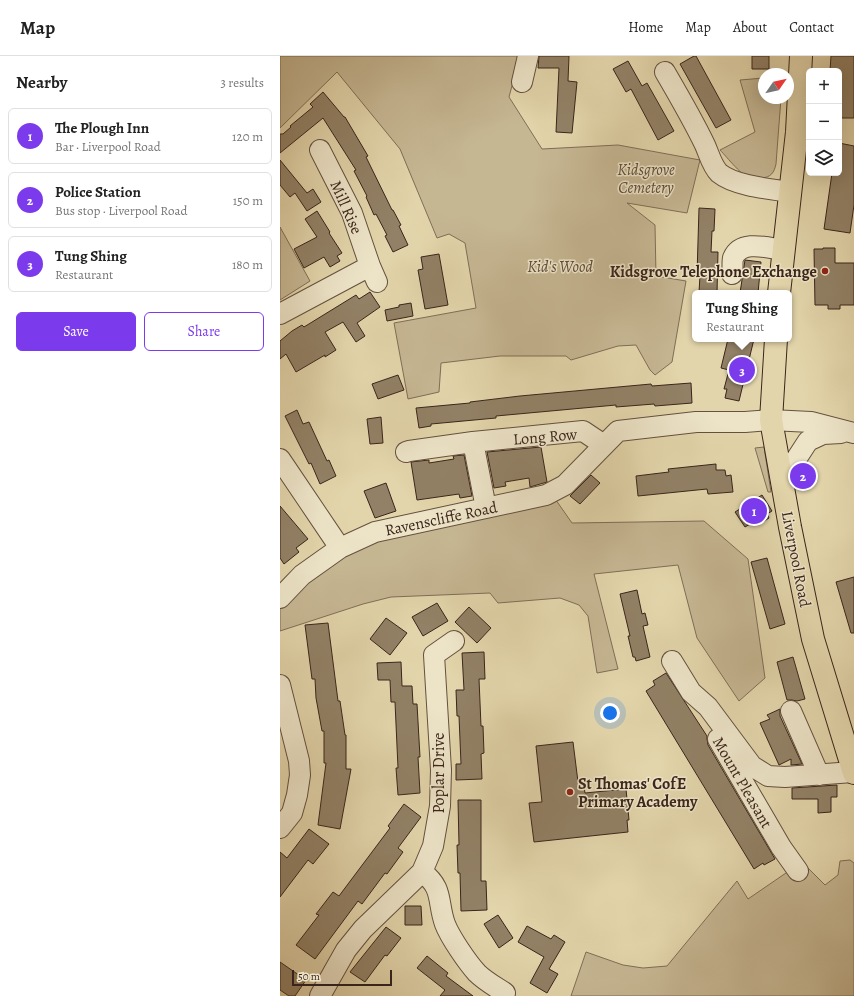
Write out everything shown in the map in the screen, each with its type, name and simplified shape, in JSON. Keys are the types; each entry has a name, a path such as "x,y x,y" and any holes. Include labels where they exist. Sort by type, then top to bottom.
{"main road":[{"path":"779,290 797,132 802,56"},
{"name":"Liverpool Road","path":"776,342 772,420 794,548 813,639 854,772"}],"street":[{"path":"522,82 528,56"},
{"path":"665,72 718,172 733,180 752,186 790,192"},
{"name":"Mill Rise","path":"280,314 374,274 352,213 320,150"},
{"path":"732,274 733,258 741,248 750,245 783,250"},
{"path":"604,445 618,431 696,422 745,422 772,420 811,422 853,433"},
{"name":"Long Row","path":"406,452 473,442 583,431 604,445"},
{"path":"783,486 795,461 808,441 823,434 853,433"},
{"path":"473,442 486,508"},
{"name":"Ravenscliffe Road","path":"280,598 302,575 340,548 375,532 546,496 565,486 604,445"},
{"path":"280,459 340,548"},
{"name":"Poplar Drive","path":"320,996 346,950 359,934 422,872 434,846 440,806 441,770 434,655 454,640"},
{"name":"Mount Pleasant","path":"672,661 781,847 798,871"},
{"path":"280,685 299,761 300,774 297,795 292,813 280,828"},
{"name":"Mount Pleasant","path":"691,692 708,707 752,766 768,776 785,777 854,772"},
{"path":"791,711 819,774"},
{"path":"422,872 430,878 438,888 445,924 462,954 478,974 505,993"}],"green space":[{"name":"Kid's Wood","path":"280,56 520,56 509,97 542,149 618,145 700,160 687,213 627,203 655,225 656,276 686,281 672,362 655,375 650,370 636,345 618,346 571,360 566,356 500,356 441,363 439,392 408,399 394,323 476,308 465,243 449,234 437,238 400,149 337,72 280,128"},
{"path":"758,78 758,104 781,104 776,164 770,176 753,179 748,178 720,150 755,132 740,80"},
{"path":"280,227 310,281 280,300"},
{"path":"764,447 771,492 768,492 755,448"},
{"path":"551,493 572,523 704,521 748,559 765,678 739,701 697,638 678,565 594,574 618,669 597,673 588,616 579,605 560,598 498,603 490,593 391,597 363,604 280,631 280,598 340,548"},
{"path":"850,860 854,863 854,996 571,996 586,952 623,965 643,968 667,966 737,881 748,899 802,862 825,885 838,875 840,861"}],"building":[{"path":"539,56 569,56 568,81 577,82 572,133 556,132 559,68 538,68"},
{"path":"696,56 731,120 716,128 680,64"},
{"path":"752,56 769,56 769,68 752,69"},
{"path":"831,56 854,56 854,118 842,118 842,68 830,68"},
{"path":"628,61 642,86 647,83 674,131 658,140 631,89 626,92 613,69"},
{"path":"323,92 345,117 368,156 366,157 401,225 399,226 408,245 393,252 385,236 387,235 376,214 374,215 366,197 367,196 354,171 356,170 323,118 280,153 280,134 283,134 291,127 290,126 313,107 310,104"},
{"path":"842,144 854,146 854,205 850,233 824,229 832,176 842,176"},
{"path":"280,160 307,193 313,189 321,202 307,211 295,193 290,197 280,185"},
{"path":"699,208 715,209 711,252 718,252 717,290 699,290 700,275 697,275"},
{"path":"317,211 342,253 337,256 340,261 330,267 324,257 304,268 294,249 317,237 305,219"},
{"name":"Kidsgrove Telephone Exchange","path":"835,248 835,263 854,263 854,305 840,305 840,309 828,309 828,305 815,305 814,249"},
{"path":"439,254 448,305 425,309 418,270 423,269 421,257"},
{"path":"745,260 761,262 758,290 740,290"},
{"path":"370,292 380,307 357,323 365,336 356,342 343,322 325,332 336,350 325,357 325,355 296,372 286,354 280,359 280,341 292,331 302,325 304,327 356,295 359,299"},
{"path":"411,303 413,316 387,321 385,310"},
{"path":"727,342 753,342 739,401 725,398 727,389 724,389 729,370 721,368"},
{"path":"398,375 404,390 378,399 372,384"},
{"path":"691,383 692,403 655,406 654,404 616,407 616,405 496,416 496,418 431,424 431,426 419,428 416,408 470,403 520,396 651,384 652,386"},
{"path":"297,410 303,424 309,422 327,461 329,460 336,476 320,484 311,463 309,464 285,416"},
{"path":"381,417 383,443 370,444 367,419"},
{"path":"541,447 547,482 530,487 529,478 505,482 506,486 494,488 487,452"},
{"path":"464,455 472,496 460,498 459,494 417,500 411,462 429,460 429,463 454,459 453,456"},
{"path":"716,464 716,470 725,470 726,476 731,475 733,492 708,494 707,489 638,496 636,476 669,472 668,469"},
{"path":"591,475 600,483 580,504 570,496"},
{"path":"386,483 396,511 375,518 364,491"},
{"path":"762,495 772,511 767,514 769,518 758,525 755,521 745,527 735,512"},
{"path":"280,506 308,539 296,548 299,552 284,564 280,558"},
{"path":"767,558 785,624 770,629 751,562"},
{"path":"854,577 854,633 851,633 836,582"},
{"path":"637,590 642,614 645,613 648,625 643,626 650,657 636,661 635,657 633,657 628,636 630,636 620,594"},
{"path":"437,603 448,621 423,636 412,617"},
{"path":"469,607 491,628 477,643 455,622"},
{"path":"386,618 407,633 390,655 370,639"},
{"path":"328,623 338,701 340,701 346,735 346,769 351,769 340,829 318,825 326,763 324,763 324,731 322,731 316,698 315,679 312,679 305,625"},
{"path":"484,652 485,679 479,679 484,753 481,754 482,779 456,780 456,764 461,764 459,716 457,716 456,690 464,690 462,653"},
{"path":"793,657 805,699 797,701 787,700 777,662"},
{"path":"401,662 402,686 412,686 413,704 417,704 420,757 418,757 420,793 398,795 395,702 391,702 390,680 378,680 377,663"},
{"path":"666,673 707,736 708,745 775,859 764,865 763,863 754,869 646,691 655,685 653,681"},
{"path":"780,709 780,716 802,764 791,765 791,759 779,765 760,723 770,719 767,715"},
{"path":"573,742 578,782 583,781 585,793 626,789 629,820 627,820 628,832 534,842 529,803 542,802 536,746"},
{"path":"837,785 837,797 831,797 831,812 818,813 818,799 792,799 792,788"},
{"path":"458,800 481,800 481,881 486,881 487,910 461,911 460,873 458,873 457,845 459,845"},
{"path":"404,804 421,817 398,848 403,852 362,904 358,901 315,959 296,945 319,915 316,914 333,892 339,896 390,828 388,826"},
{"path":"309,829 329,844 313,864 308,860 280,897 280,852 287,858"},
{"path":"405,906 421,906 422,925 405,925"},
{"path":"498,915 513,938 499,948 484,924"},
{"path":"527,926 551,939 554,935 565,942 549,969 558,974 547,993 530,983 544,957 518,942"},
{"path":"386,927 401,938 387,956 385,955 365,982 350,972"},
{"path":"427,956 448,973 446,976 473,996 440,996 445,990 417,968"},
{"path":"280,962 306,980 295,996 289,996 280,990"}],"place":[{"name":"Kidsgrove Telephone Exchange","path":"825,271"},
{"name":"Tung Shing","path":"742,370"},
{"name":"Police Station","path":"803,476"},
{"name":"The Plough Inn","path":"754,511"},
{"name":"St Thomas' CofE Primary Academy","path":"570,792"}],"park label":[{"name":"Kidsgrove Cemetery","path":"646,178"}]}
